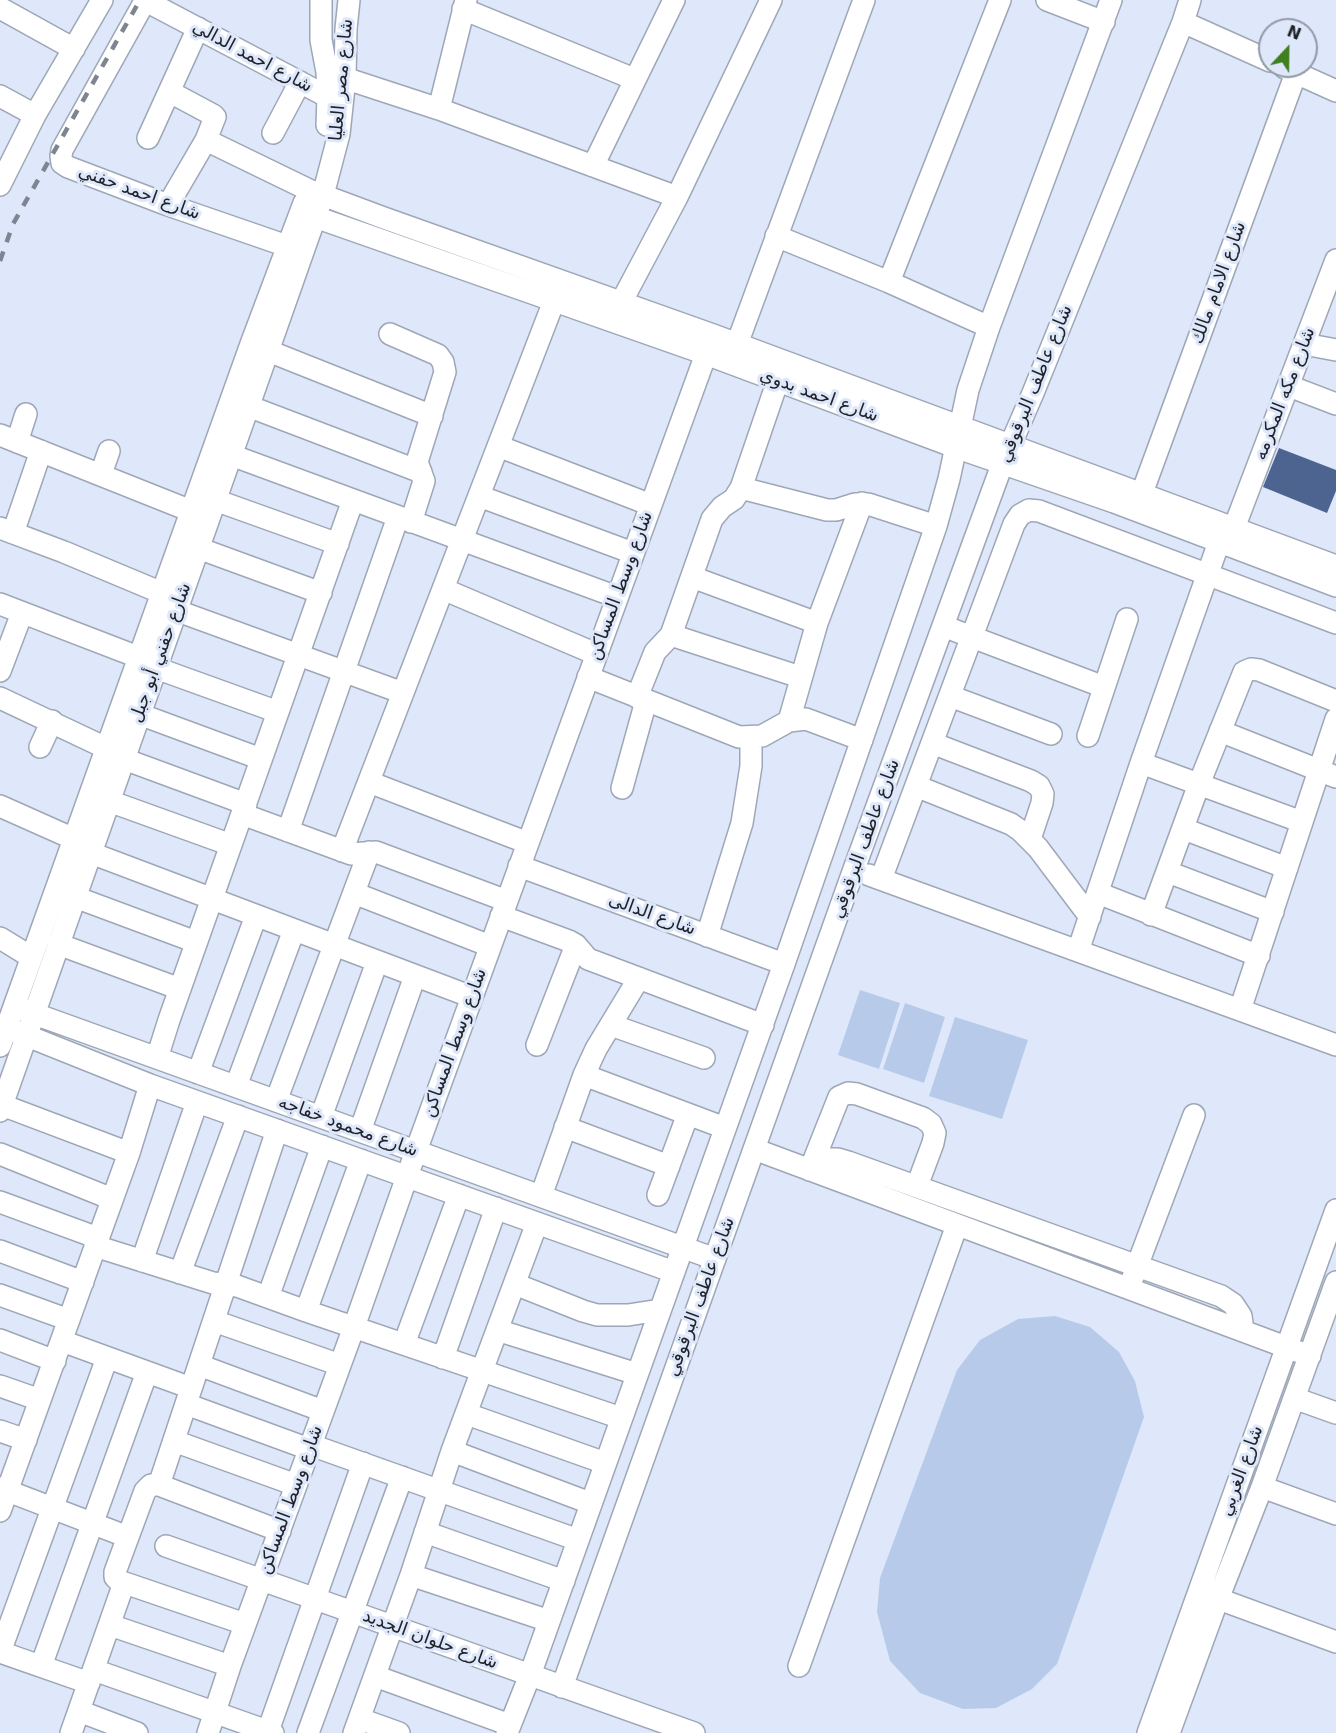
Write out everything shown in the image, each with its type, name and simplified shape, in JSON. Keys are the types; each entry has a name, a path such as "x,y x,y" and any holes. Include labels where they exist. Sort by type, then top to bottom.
{"street":[{"path":"0,185 35,114 102,0"},
{"name":"شارع احمد الدالي","path":"144,0 177,8 198,28 328,97"},
{"name":"شارع احمد حفني","path":"144,0 60,156 62,162 168,205 287,246"},
{"name":"شارع مصر العليا","path":"316,193 337,146 336,75 321,40 321,0"},
{"name":"شارع مصر العليا","path":"316,193 328,114 328,97 336,75 346,30 349,0"},
{"path":"593,166 674,0"},
{"path":"616,312 677,196 771,0"},
{"path":"737,344 864,0"},
{"path":"889,282 1000,0"},
{"path":"1047,0 1104,22"},
{"name":"شارع عاطف البرقوقي","path":"509,1729 763,1025 936,526 945,496 968,390 989,327 1112,0"},
{"name":"شارع عاطف البرقوقي","path":"562,1687 854,869 1007,453 1190,0"},
{"path":"439,109 464,4 634,79"},
{"path":"0,8 74,49"},
{"path":"1183,22 1258,56"},
{"path":"148,138 198,28"},
{"path":"336,75 439,109 677,196"},
{"name":"شارع الامام مالك","path":"1142,493 1285,78"},
{"path":"1308,78 1336,91"},
{"path":"273,133 300,82"},
{"path":"168,205 206,140 215,116 170,92"},
{"path":"0,96 35,114"},
{"name":"شارع احمد بدوي","path":"206,140 316,193 616,312 706,354 955,447 1007,453 1142,493 1336,586"},
{"name":"شارع حفني أبو جبل","path":"4,1021 31,957 74,839 115,753 147,662 191,511 259,347 316,193"},
{"name":"شارع احمد بدوي","path":"308,214 554,301 616,312 737,344 960,425 1007,453 1227,535 1336,566"},
{"name":"شارع حفني أبو جبل","path":"165,602 198,548 248,406 259,347 287,246 308,214"},
{"path":"776,236 889,282 989,327"},
{"name":"شارع مكه المكرمه","path":"1078,951 1208,574 1227,535 1289,386 1336,260"},
{"path":"342,851 554,301"},
{"path":"288,831 344,672 405,520 424,487 417,462 444,381 443,362 430,350 390,334"},
{"path":"1304,344 1336,350"},
{"path":"259,347 432,416"},
{"name":"شارع وسط المساكن","path":"208,1733 230,1666 490,946 706,354"},
{"path":"622,788 655,652 670,635 712,519 722,507 734,499 741,488 778,380"},
{"path":"1289,386 1336,404"},
{"path":"248,406 421,472"},
{"path":"26,414 8,438 191,511"},
{"path":"498,446 651,505"},
{"path":"41,451 7,531 64,552 165,602 298,655 403,693"},
{"path":"101,474 109,451"},
{"path":"231,456 617,597"},
{"path":"741,488 827,510 862,503 936,526"},
{"path":"479,496 633,553"},
{"path":"215,500 338,544"},
{"path":"157,1058 353,500"},
{"path":"789,721 817,623 862,503"},
{"path":"880,879 1014,524 1020,515 1029,510 1039,511 1336,623"},
{"path":"198,548 321,593"},
{"path":"692,577 817,623"},
{"path":"443,589 596,654"},
{"path":"0,604 278,712"},
{"path":"0,672 22,613"},
{"path":"1088,736 1127,618"},
{"path":"943,626 1104,687"},
{"path":"670,635 800,678"},
{"name":"شارع حفني أبو جبل","path":"1,1108 109,801 115,753 139,714 147,662"},
{"path":"1152,915 1199,784 1244,672 1251,669 1336,701"},
{"path":"588,677 728,734 751,738 773,731 789,721 806,719 862,740"},
{"path":"950,696 1051,734"},
{"path":"1,701 52,721 115,753 244,809 288,831 358,855 376,852 504,909 576,945 588,959 763,1025"},
{"path":"139,714 261,759"},
{"path":"40,747 52,721"},
{"path":"1240,1010 1302,822 1328,773 1335,724"},
{"path":"1220,731 1328,773"},
{"path":"707,936 742,823 751,766 751,738"},
{"path":"932,743 1031,780 1039,786 1043,794 1042,803 1030,839"},
{"path":"1141,764 1302,822"},
{"path":"369,782 528,843"},
{"path":"916,786 1011,824 1030,839 1090,917"},
{"path":"109,801 231,845"},
{"path":"0,806 74,839"},
{"path":"1184,829 1287,868"},
{"path":"276,1101 369,852"},
{"path":"91,853 472,997"},
{"name":"شارع الدالى","path":"519,866 784,964"},
{"path":"854,869 1336,1045"},
{"path":"1168,872 1273,912"},
{"path":"354,893 490,946"},
{"path":"1098,893 1259,956"},
{"path":"75,897 196,942"},
{"path":"198,1073 256,916"},
{"path":"236,1086 294,930"},
{"path":"0,938 31,957"},
{"path":"58,944 180,989"},
{"path":"537,1045 576,945"},
{"path":"321,1117 377,962"},
{"path":"360,1131 415,975"},
{"path":"541,1196 584,1075 639,978"},
{"name":"شارع محمود خفاجه","path":"4,1021 34,1014 715,1259"},
{"name":"شارع محمود خفاجه","path":"4,1021 27,1036 150,1085 674,1272"},
{"path":"611,1025 704,1058"},
{"path":"584,1075 725,1128"},
{"path":"0,1511 4,1489 26,1440 129,1153 150,1085"},
{"path":"810,1170 839,1097 848,1093 857,1094 923,1118 931,1124 935,1133 933,1143 917,1186"},
{"path":"142,1261 197,1102"},
{"path":"1,1108 129,1153"},
{"path":"657,1195 688,1114"},
{"path":"1129,1289 1194,1115"},
{"path":"180,1273 238,1116"},
{"path":"565,1127 669,1166"},
{"path":"159,1485 277,1130"},
{"path":"268,1297 322,1146"},
{"path":"754,1149 1310,1356"},
{"path":"0,1154 112,1199"},
{"path":"810,1170 818,1163 828,1159 838,1159 1221,1296 1233,1304 1241,1316 1243,1331"},
{"path":"306,1311 361,1160"},
{"path":"404,1344 459,1195"},
{"path":"0,1202 142,1261 213,1284 237,1286 621,1418"},
{"path":"443,1358 496,1208"},
{"name":"شارع الغربي","path":"1169,1733 1208,1595 1287,1347 1336,1210"},
{"path":"399,1733 357,1726 452,1451 537,1223"},
{"path":"799,1666 957,1225"},
{"path":"0,1251 83,1282"},
{"path":"1095,1276 1104,1253"},
{"path":"515,1284 597,1315 628,1315 660,1310"},
{"path":"0,1295 69,1320"},
{"name":"شارع الغربي","path":"1148,1733 1208,1595 1262,1487 1334,1296"},
{"path":"214,1321 340,1365"},
{"path":"497,1330 637,1374"},
{"path":"0,1340 107,1358 147,1372 188,1396 310,1447 363,1463 578,1540"},
{"path":"107,1358 0,1652 41,1666 91,1676 215,1711 270,1732 314,1599 363,1463"},
{"path":"199,1365 323,1411"},
{"path":"41,1666 147,1372"},
{"path":"0,1386 40,1401"},
{"path":"1294,1398 1336,1413"},
{"path":"467,1414 605,1463"},
{"path":"0,1431 26,1440"},
{"path":"174,1441 296,1485"},
{"path":"452,1451 590,1503"},
{"path":"308,1733 402,1477"},
{"path":"246,1624 124,1583 116,1580 114,1575 145,1491 151,1485 159,1485 279,1531"},
{"path":"1262,1487 1336,1514"},
{"path":"4,1489 128,1537"},
{"path":"425,1532 564,1581"},
{"name":"شارع حلوان الجديد","path":"166,1546 694,1733"},
{"path":"411,1575 549,1621"},
{"path":"71,1733 124,1583"},
{"path":"1208,1595 1334,1636"},
{"path":"110,1625 230,1666"},
{"path":"375,1676 509,1729"},
{"path":"79,1711 137,1733"}],"shaded area":[{"path":"860,990 900,1003 879,1069 838,1055"},
{"path":"905,1003 945,1017 924,1083 883,1069"},
{"path":"955,1017 1028,1040 1002,1119 929,1096"},
{"path":"1055,1316 1090,1327 1119,1352 1135,1381 1144,1417 1057,1664 1032,1689 996,1708 963,1709 920,1693 890,1661 877,1612 880,1578 957,1370 980,1340 1018,1319"}],"building":[{"path":"1279,448 1336,470 1336,491 1327,513 1263,487"}],"railway":[{"path":"0,261 13,224 140,0"}]}
